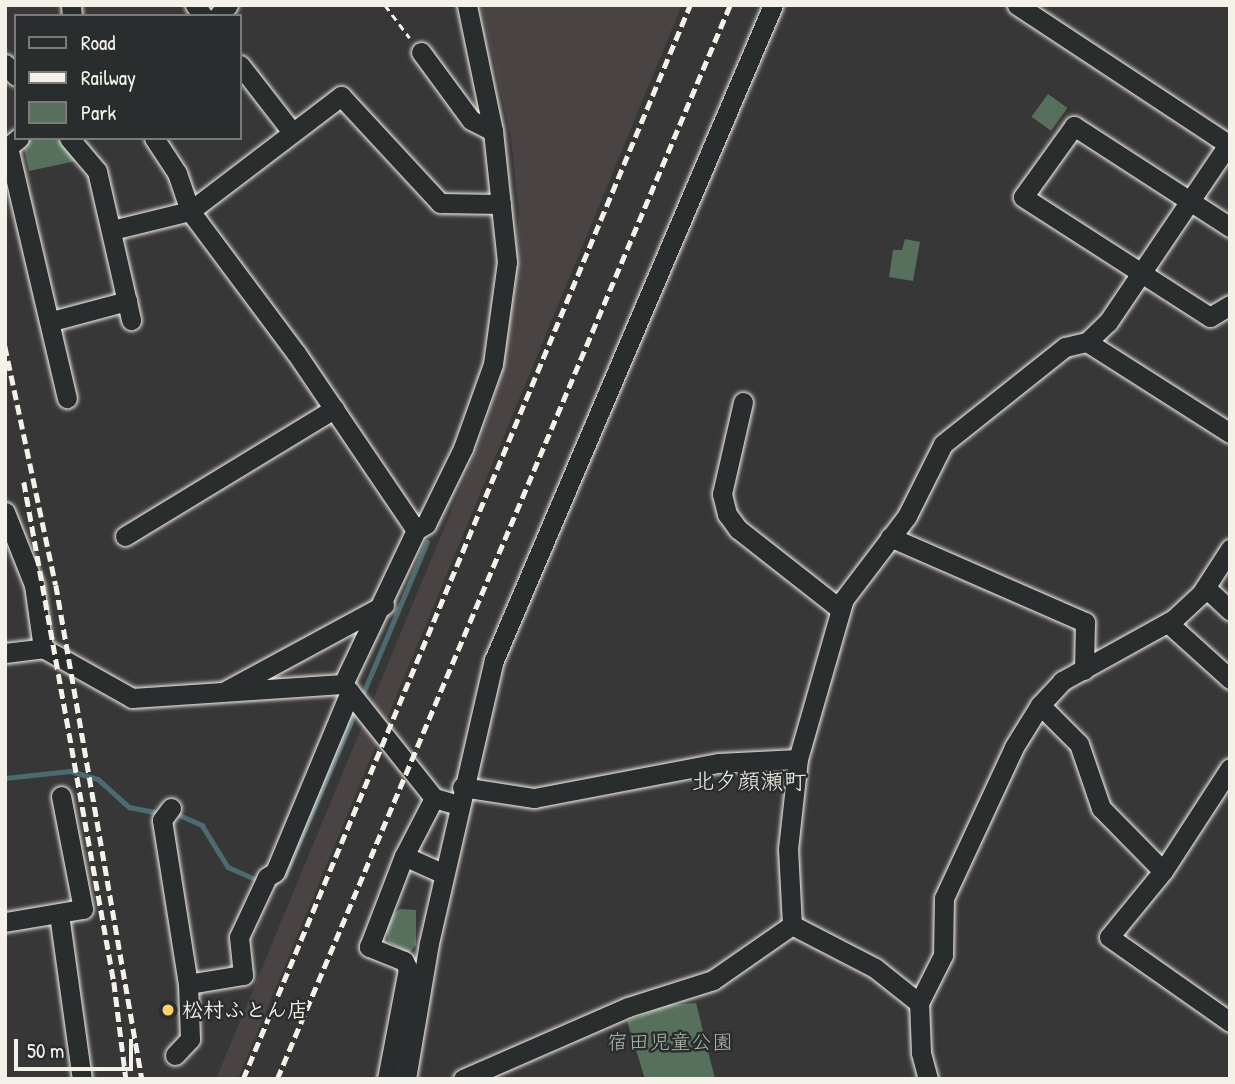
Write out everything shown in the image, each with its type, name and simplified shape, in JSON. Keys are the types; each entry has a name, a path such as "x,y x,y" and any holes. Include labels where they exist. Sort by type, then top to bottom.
{"street":[{"path":"188,984 243,975 239,937 264,883 275,872 347,688 416,530 426,524 463,448 493,364 507,262 493,131 467,5"},
{"path":"406,1079 460,796 494,660 772,5"},
{"path":"792,925 788,849 798,760 840,609 857,576 907,516 943,444 1065,347 1087,342 1108,322 1229,143 1031,8"},
{"path":"421,52 471,120 493,131"},
{"path":"242,68 292,132"},
{"path":"112,230 190,211 341,96 439,203 501,204"},
{"path":"1230,227 1074,125 1023,197 1210,317 1230,305"},
{"path":"17,140 8,147 52,321 67,398"},
{"path":"52,321 129,311 97,171 71,140"},
{"path":"155,140 177,173 190,211 334,409 416,530"},
{"path":"1087,342 1230,433"},
{"path":"743,402 722,494 727,514 738,529 840,609"},
{"path":"125,536 334,409"},
{"path":"5,512 34,585 43,649"},
{"path":"890,537 1085,622 1084,670"},
{"path":"928,1079 920,1052 919,1003 943,955 944,898 985,802 1040,705 1062,681 1168,623 1206,588 1230,549"},
{"path":"1206,588 1230,610"},
{"path":"222,693 384,605"},
{"path":"1168,623 1230,678"},
{"path":"5,653 43,649 132,698 347,688"},
{"path":"347,688 433,798"},
{"path":"1040,705 1079,744 1101,808 1163,871"},
{"path":"433,798 534,798 718,763 798,760"},
{"path":"1230,768 1163,871 1109,937 1230,1022"},
{"path":"5,922 83,909 61,796"},
{"path":"387,1079 408,968 404,961 369,947 404,856 433,798"},
{"path":"167,814 188,984 190,1039 175,1055"},
{"path":"404,856 444,874"},
{"path":"59,914 82,1079"},
{"path":"792,925 875,968 919,1003"},
{"path":"463,1079 628,1007 713,980 792,925"}],"path":[{"path":"385,5 421,52"}],"shaded area":[{"path":"481,5 682,5 238,1079 216,1079 481,439 502,372 519,214 511,138"}],"green space":[{"path":"1048,94 1067,108 1051,131 1032,117"},
{"path":"28,140 58,140 76,161 29,171 23,144"},
{"path":"905,239 920,242 913,281 889,277 893,250 902,250"},
{"path":"400,909 416,910 416,945 409,953 388,942 386,920"},
{"name":"宿田児童公園","path":"696,1003 715,1079 645,1079 627,1021 669,1005"}],"waterway":[{"path":"362,696 427,542"},
{"path":"271,886 285,875 356,710"},
{"path":"5,778 70,771 98,779 129,807 160,813"},
{"path":"175,813 202,825 228,867 260,881"}],"railway":[{"path":"243,1079 690,5"},
{"path":"277,1079 730,5"},
{"path":"5,346 56,585 142,1079"},
{"path":"24,482 114,982 126,1079"}],"place":[{"name":"松村ふとん店","path":"168,1010"}],"district":[{"name":"北夕顔瀬町","path":"749,781"}]}
